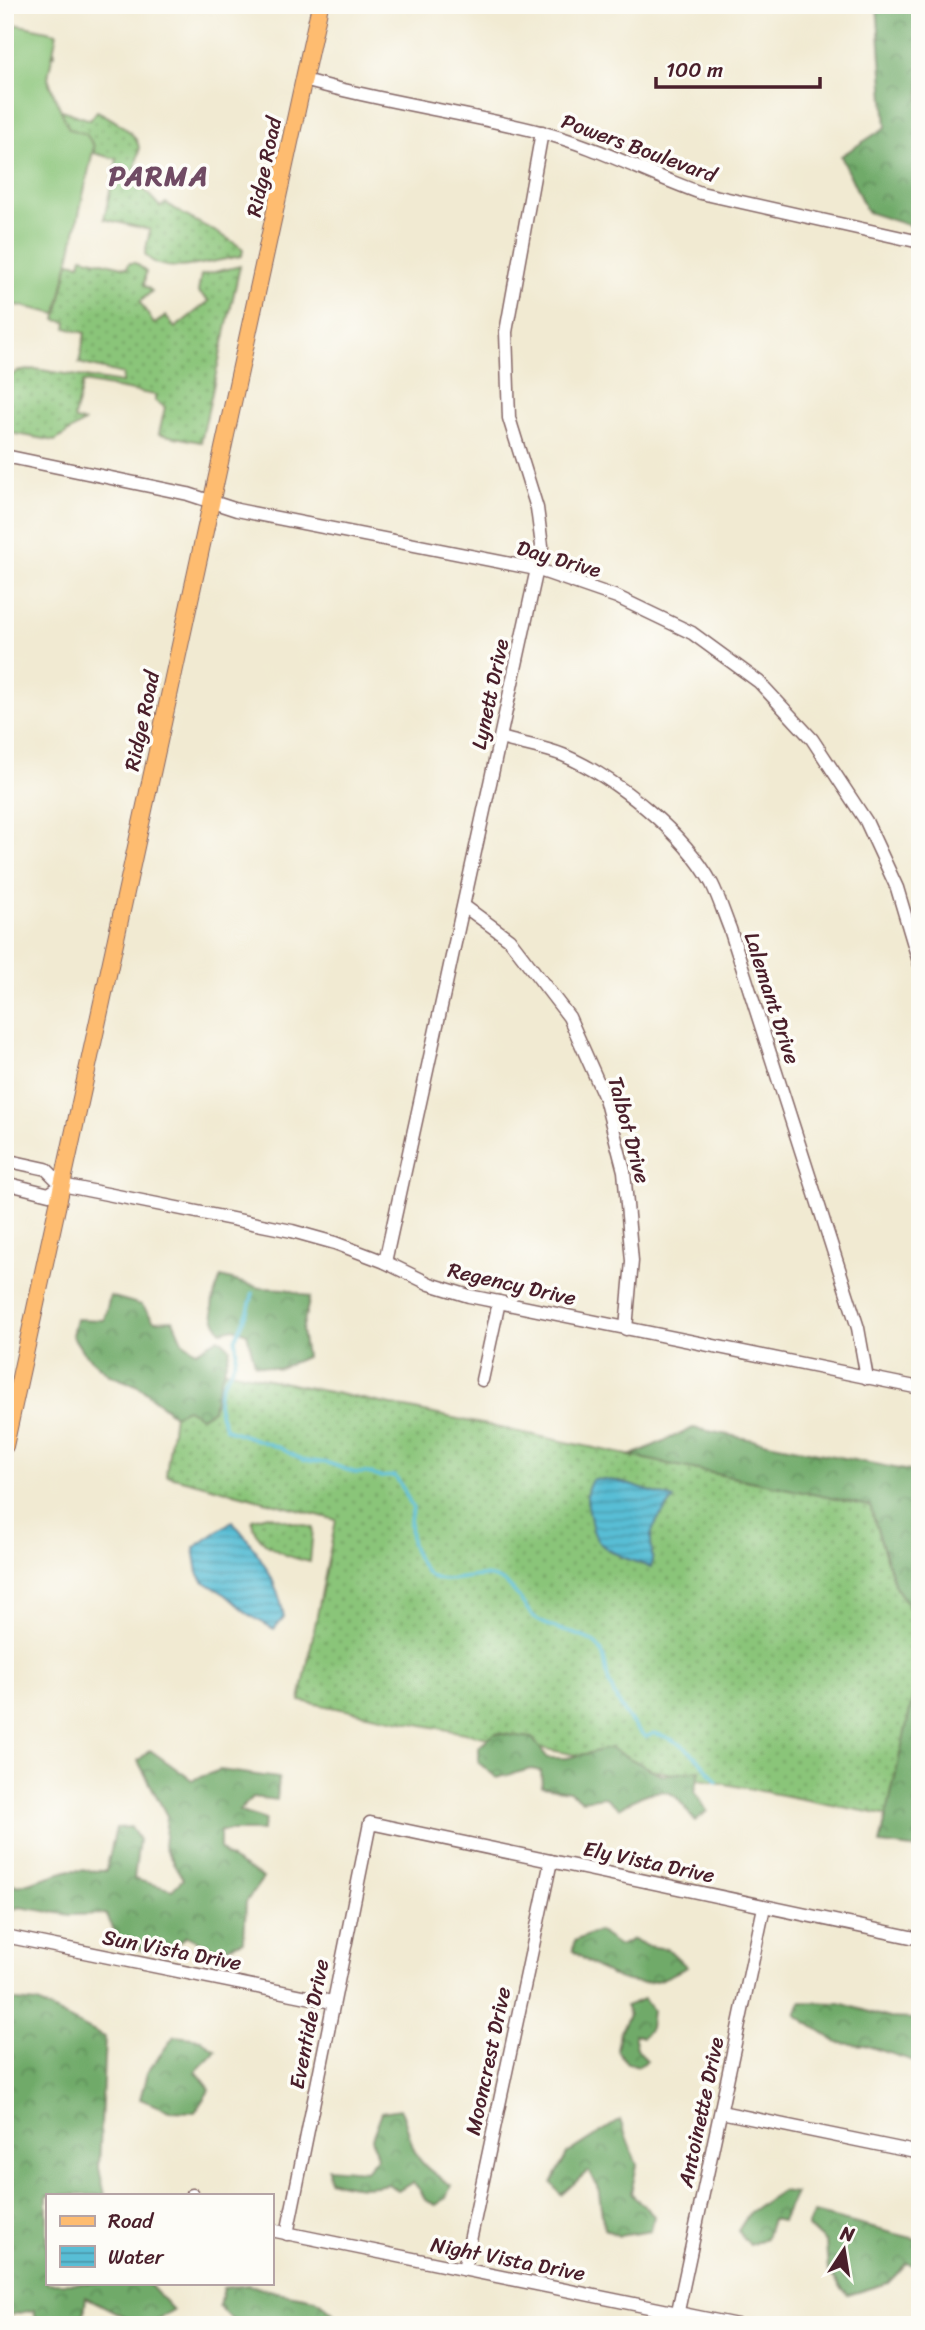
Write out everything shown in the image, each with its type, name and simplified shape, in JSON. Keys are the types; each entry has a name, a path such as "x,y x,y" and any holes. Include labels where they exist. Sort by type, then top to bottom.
{"main road":[{"name":"Ridge Road","path":"5,1446 320,5"}],"street":[{"name":"Powers Boulevard","path":"304,80 542,132 605,153 701,193 920,242"},
{"name":"Lynett Drive","path":"386,1262 542,546 537,508 509,418 506,332 542,132"},
{"name":"Day Drive","path":"5,456 188,494 237,510 537,569 617,597 692,633 759,682 812,739 866,821 897,888 920,965"},
{"name":"Lalemant Drive","path":"501,738 562,755 611,781 653,814 681,842 712,883 730,929 858,1328 867,1378"},
{"name":"Talbot Drive","path":"464,906 509,939 569,1017 605,1098 625,1184 632,1261 625,1328"},
{"path":"5,1160 46,1169 62,1185 49,1194 5,1183"},
{"name":"Regency Drive","path":"62,1185 292,1231 334,1242 386,1262 430,1284 499,1302 920,1388"},
{"path":"482,1380 499,1302"},
{"name":"Ely Vista Drive","path":"370,1823 920,1939"},
{"name":"Eventide Drive","path":"287,2234 370,1823"},
{"name":"Mooncrest Drive","path":"464,2269 551,1861"},
{"name":"Antoinette Drive","path":"677,2319 764,1906"},
{"name":"Sun Vista Drive","path":"5,1936 332,2002"},
{"path":"721,2112 920,2153"},
{"name":"Night Vista Drive","path":"273,2230 464,2269 677,2319 737,2325"}],"green space":[{"path":"877,5 920,5 920,229 867,212 841,156 886,127"},
{"path":"5,22 51,47 55,52 55,55 51,56 48,77 59,109 90,120 97,111 123,126 138,144 135,170 139,181 160,207 166,203 224,236 243,249 242,256 190,266 164,266 153,262 145,254 150,230 104,219 117,159 93,153 94,146 66,131"},
{"path":"5,22 57,33 49,83 69,129 86,134 94,146 57,314 12,304 5,334"},
{"path":"82,257 127,268 129,263 135,263 146,271 144,285 152,291 140,302 154,324 166,316 175,328 209,301 198,292 201,275 240,266 201,442 159,434 165,407 155,401 155,395 83,382 74,417 75,420 84,422 55,441 5,432 5,381 16,372 35,369 122,383 123,374 79,363 85,333 66,328 67,322 56,320 69,262 80,264"},
{"path":"221,1277 261,1288 286,1289 310,1297 302,1331 306,1357 278,1369 255,1364 247,1333 234,1328 221,1331 214,1317 213,1298"},
{"path":"110,1296 142,1305 154,1321 173,1320 182,1341 196,1351 219,1338 230,1348 213,1410 201,1417 187,1409 174,1415 138,1386 109,1375 83,1352 72,1335 76,1319 104,1320"},
{"path":"225,1370 870,1506 895,1586 920,1623 920,1666 889,1816 300,1701 336,1520 166,1475 174,1415 187,1408 213,1410 217,1385","holes":["617,1481 673,1499 652,1529 651,1567 622,1557 604,1545 594,1528 587,1499"]},
{"path":"693,1428 920,1473 920,1585 914,1589 920,1602 920,1623 895,1586 870,1506 630,1456"},
{"path":"268,1515 313,1528 310,1562 282,1553 265,1543 254,1528 252,1519"},
{"path":"920,1665 920,1849 880,1844"},
{"path":"495,1733 532,1738 548,1758 567,1758 610,1748 662,1775 700,1770 695,1791 707,1811 695,1821 677,1798 664,1792 648,1794 619,1808 605,1797 582,1800 569,1791 542,1787 541,1771 531,1769 497,1778 479,1763 479,1747"},
{"path":"150,1750 192,1780 220,1770 279,1778 277,1800 252,1797 239,1811 265,1820 262,1831 220,1831 220,1848 226,1856 263,1878 246,1902 244,1941 217,1951 187,1936 171,1947 155,1951 138,1949 120,1942 106,1914 70,1915 19,1907 5,1914 5,1880 18,1886 70,1870 106,1871 116,1828 131,1827 139,1840 134,1879 172,1890 183,1879 164,1847 167,1816 138,1761"},
{"path":"598,1931 620,1946 633,1939 647,1946 668,1949 687,1967 660,1980 645,1983 622,1980 573,1951 574,1941"},
{"path":"644,1999 652,2010 650,2028 643,2037 634,2034 637,2048 647,2061 639,2066 627,2063 617,2050 620,2032 629,2015 625,2006"},
{"path":"5,2000 38,2003 105,2037 99,2168 105,2194 46,2194 46,2284 149,2284 173,2310 147,2325 141,2325 86,2297 83,2325 37,2325 34,2310 5,2316"},
{"path":"801,2002 840,2003 889,2018 915,2019 920,2023 920,2063 864,2045 838,2043 796,2015"},
{"path":"174,2036 201,2039 216,2051 196,2071 210,2089 195,2112 169,2111 140,2099 147,2073"},
{"path":"400,2109 417,2155 426,2167 451,2185 446,2198 436,2205 425,2200 413,2182 398,2191 388,2184 358,2186 329,2180 328,2168 366,2171 377,2158 372,2138 382,2112"},
{"path":"620,2120 637,2165 631,2193 654,2216 651,2231 619,2236 604,2229 598,2186 588,2171 561,2195 552,2183 567,2154"},
{"path":"782,2191 795,2193 782,2221 772,2219 766,2238 750,2245 738,2231 750,2212"},
{"path":"814,2213 920,2240 920,2267 907,2263 888,2283 848,2295 828,2271 826,2243 807,2226"},
{"path":"249,2285 316,2299 339,2318 338,2325 237,2325 219,2306 223,2288"}],"water":[{"path":"593,1479 617,1481 674,1499 653,1528 651,1567 617,1554 604,1547 597,1539 587,1498"},
{"path":"232,1521 257,1553 277,1591 284,1617 274,1629 249,1615 226,1595 203,1581 198,1573 194,1548"}],"waterway":[{"path":"253,1293 235,1339 236,1358 219,1393 219,1409 226,1429 280,1448 302,1460 328,1463 356,1473 380,1477 395,1476 413,1509 410,1520 412,1543 428,1574 447,1580 480,1576 502,1581 538,1620 595,1644 602,1653 613,1692 635,1726 646,1737 654,1733 682,1746 697,1758 717,1782"}],"district":[{"name":"PARMA","path":"159,175"}]}
